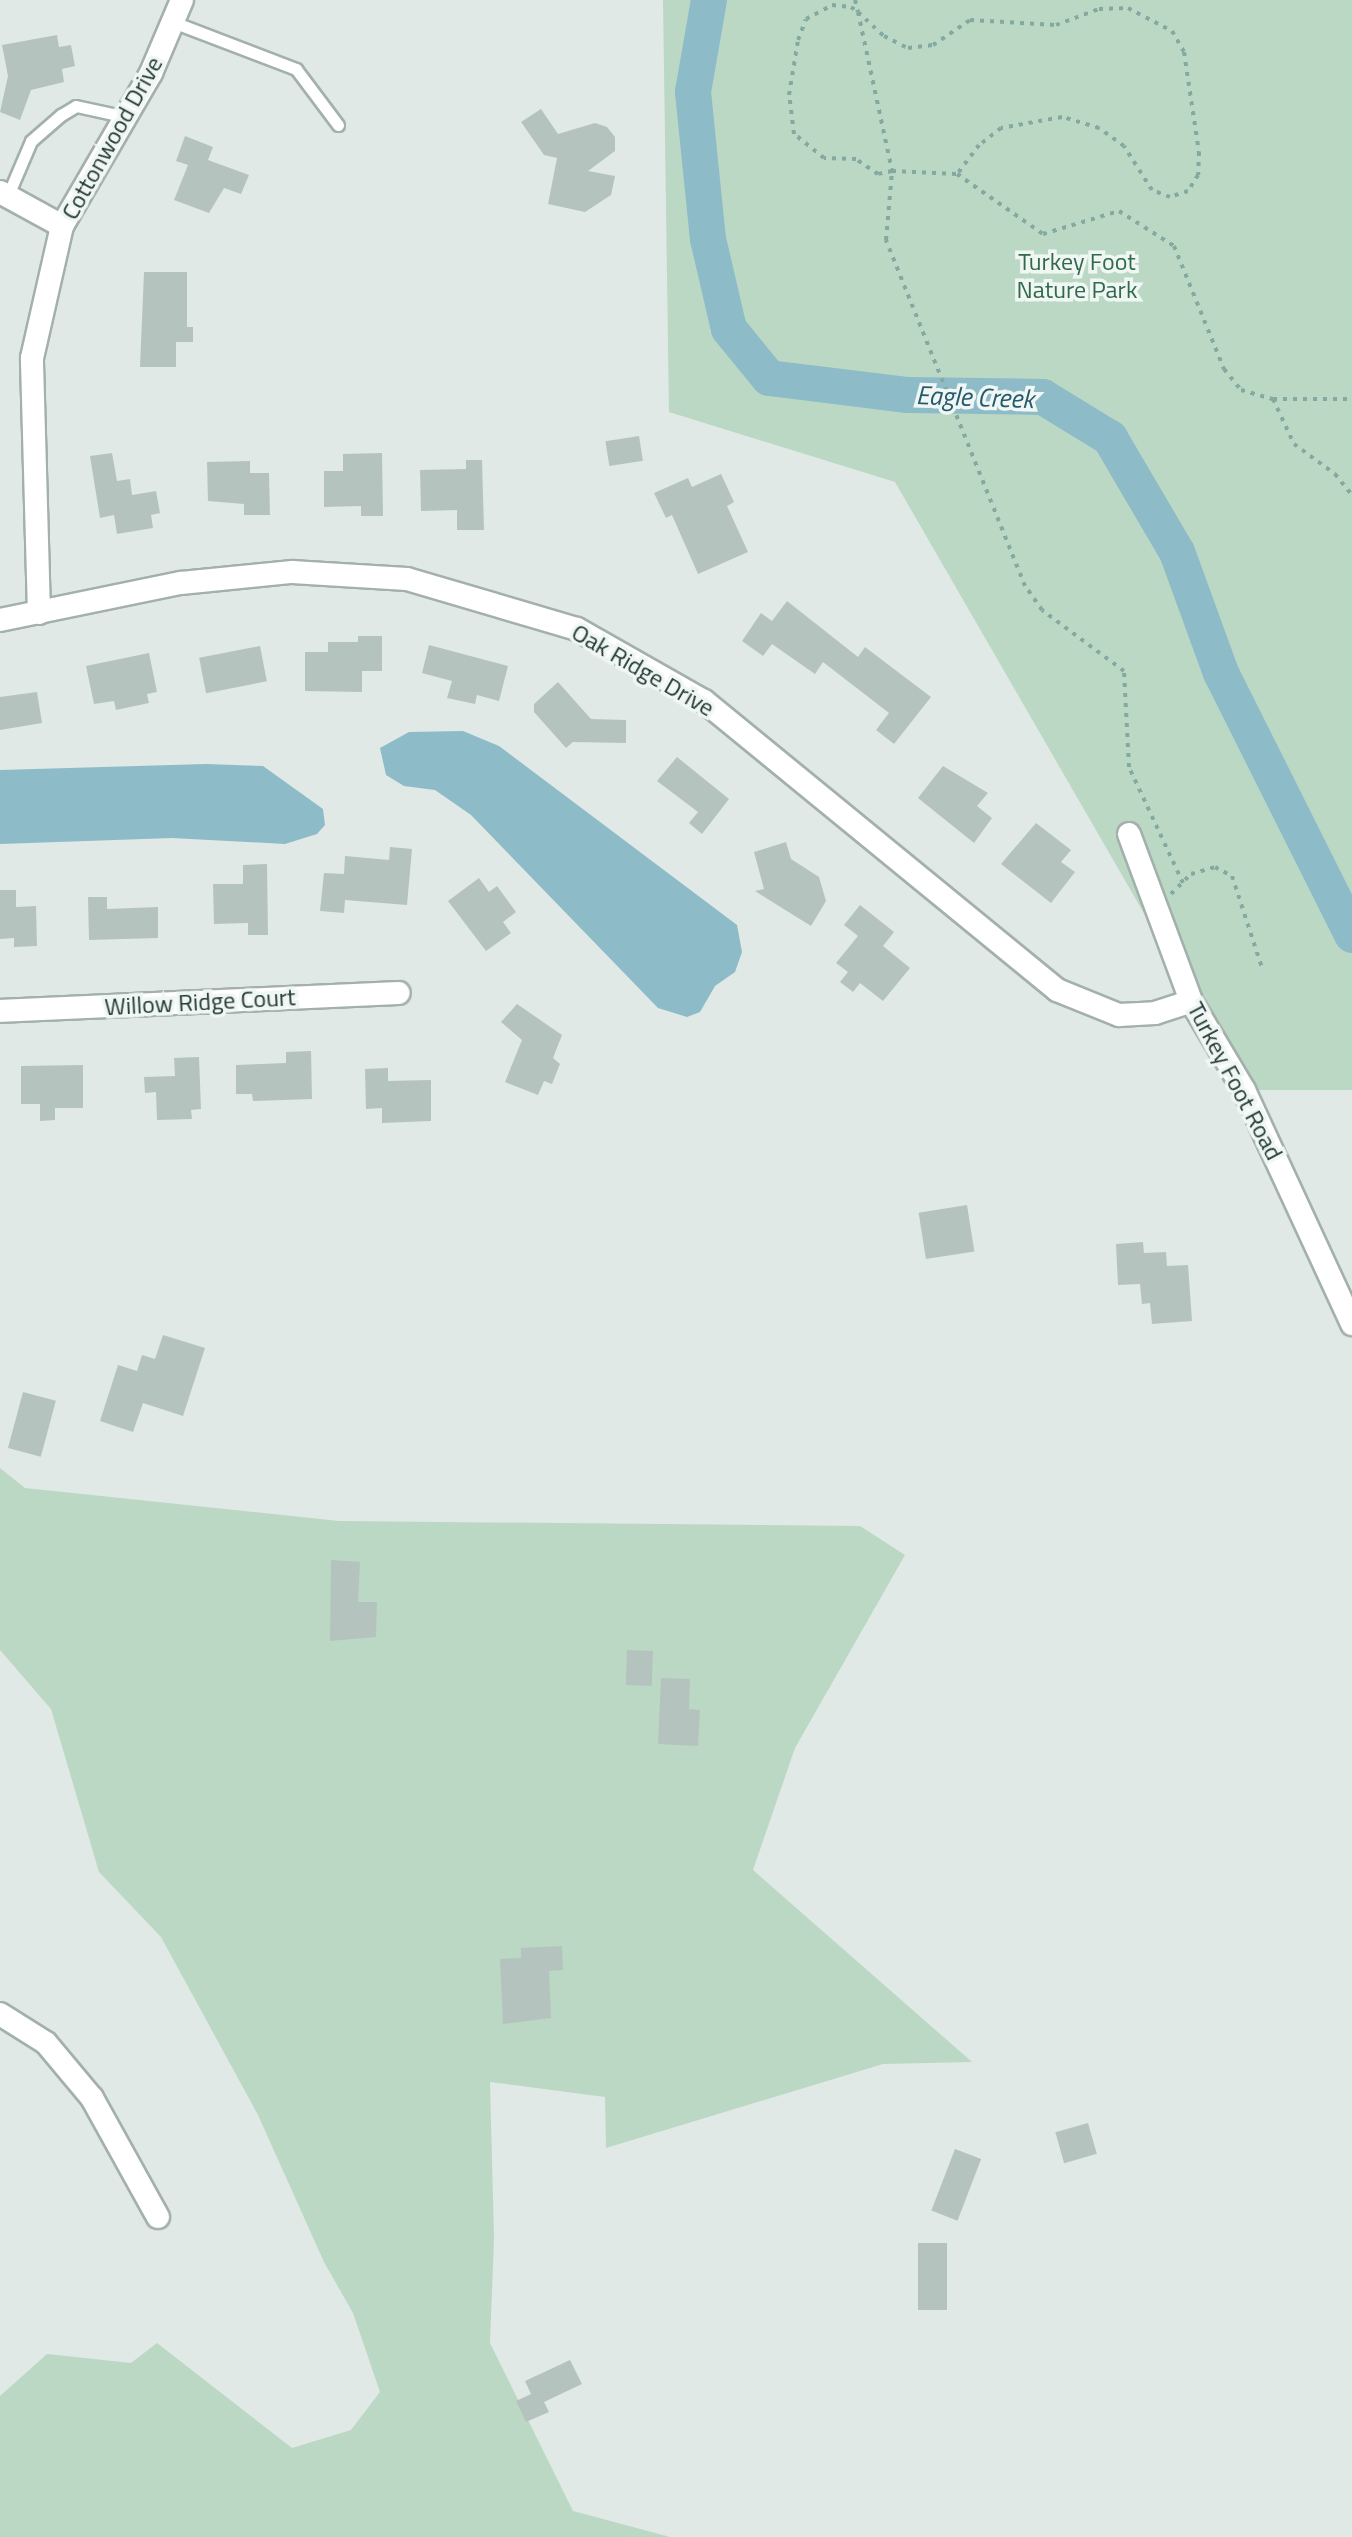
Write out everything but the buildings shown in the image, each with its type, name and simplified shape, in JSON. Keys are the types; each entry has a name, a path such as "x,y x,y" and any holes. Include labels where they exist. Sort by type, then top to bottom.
{"street":[{"name":"Cottonwood Drive","path":"39,613 32,358 62,226 126,117 182,0"},
{"path":"4,194 62,226"},
{"name":"Oak Ridge Drive","path":"0,620 181,583 292,572 407,579 577,629 704,701 1057,990 1119,1015 1155,1013 1191,1001"},
{"name":"Turkey Foot Road","path":"1129,834 1191,1001 1244,1090 1352,1324"},
{"name":"Willow Ridge Court","path":"0,1011 399,993"},
{"path":"0,2014 46,2043 92,2098 158,2217"}],"lane":[{"path":"173,22 296,69 338,125"},
{"path":"4,194 31,141 61,115 76,106 126,117"}],"path":[{"path":"855,0 892,171 886,240 1025,586 1042,610 1124,671 1129,767 1183,883"},
{"path":"957,174 979,145 1001,128 1062,117 1099,128 1124,146 1152,190 1170,197 1188,191 1198,175 1199,152 1184,52 1172,31 1128,8 1099,9 1056,25 970,20 933,45 908,48 884,36 858,12 832,5 806,19 789,95 794,134 824,158 856,159 878,174 892,171 957,174 1043,234 1119,211 1174,246 1224,369 1241,390 1273,399 1352,399"},
{"path":"1273,399 1294,444 1335,474 1352,495"},
{"path":"1157,907 1191,874 1215,867 1232,876 1263,971"}],"green space":[{"name":"Turkey Foot Nature Park","path":"663,0 1352,0 1352,1090 1246,1090 895,482 669,412"},
{"path":"0,1468 25,1488 339,1521 860,1526 905,1555 795,1748 753,1870 972,2062 883,2064 606,2148 605,2097 490,2082 494,2238 490,2343 573,2511 670,2537 0,2537 0,2396 47,2354 131,2363 157,2343 292,2448 351,2430 380,2392 353,2313 324,2262 258,2115 161,1937 99,1872 51,1709 0,1650"}],"water":[{"path":"463,731 499,746 737,925 742,952 735,972 715,986 700,1012 687,1017 658,1008 471,815 435,790 404,786 386,775 380,748 409,732"},
{"path":"206,764 263,766 323,809 325,825 317,834 285,844 172,838 0,844 0,770"}],"waterway":[{"name":"Eagle Creek","path":"709,0 693,92 708,239 729,329 769,378 908,395 1043,397 1110,438 1177,552 1221,673 1352,935"}]}
